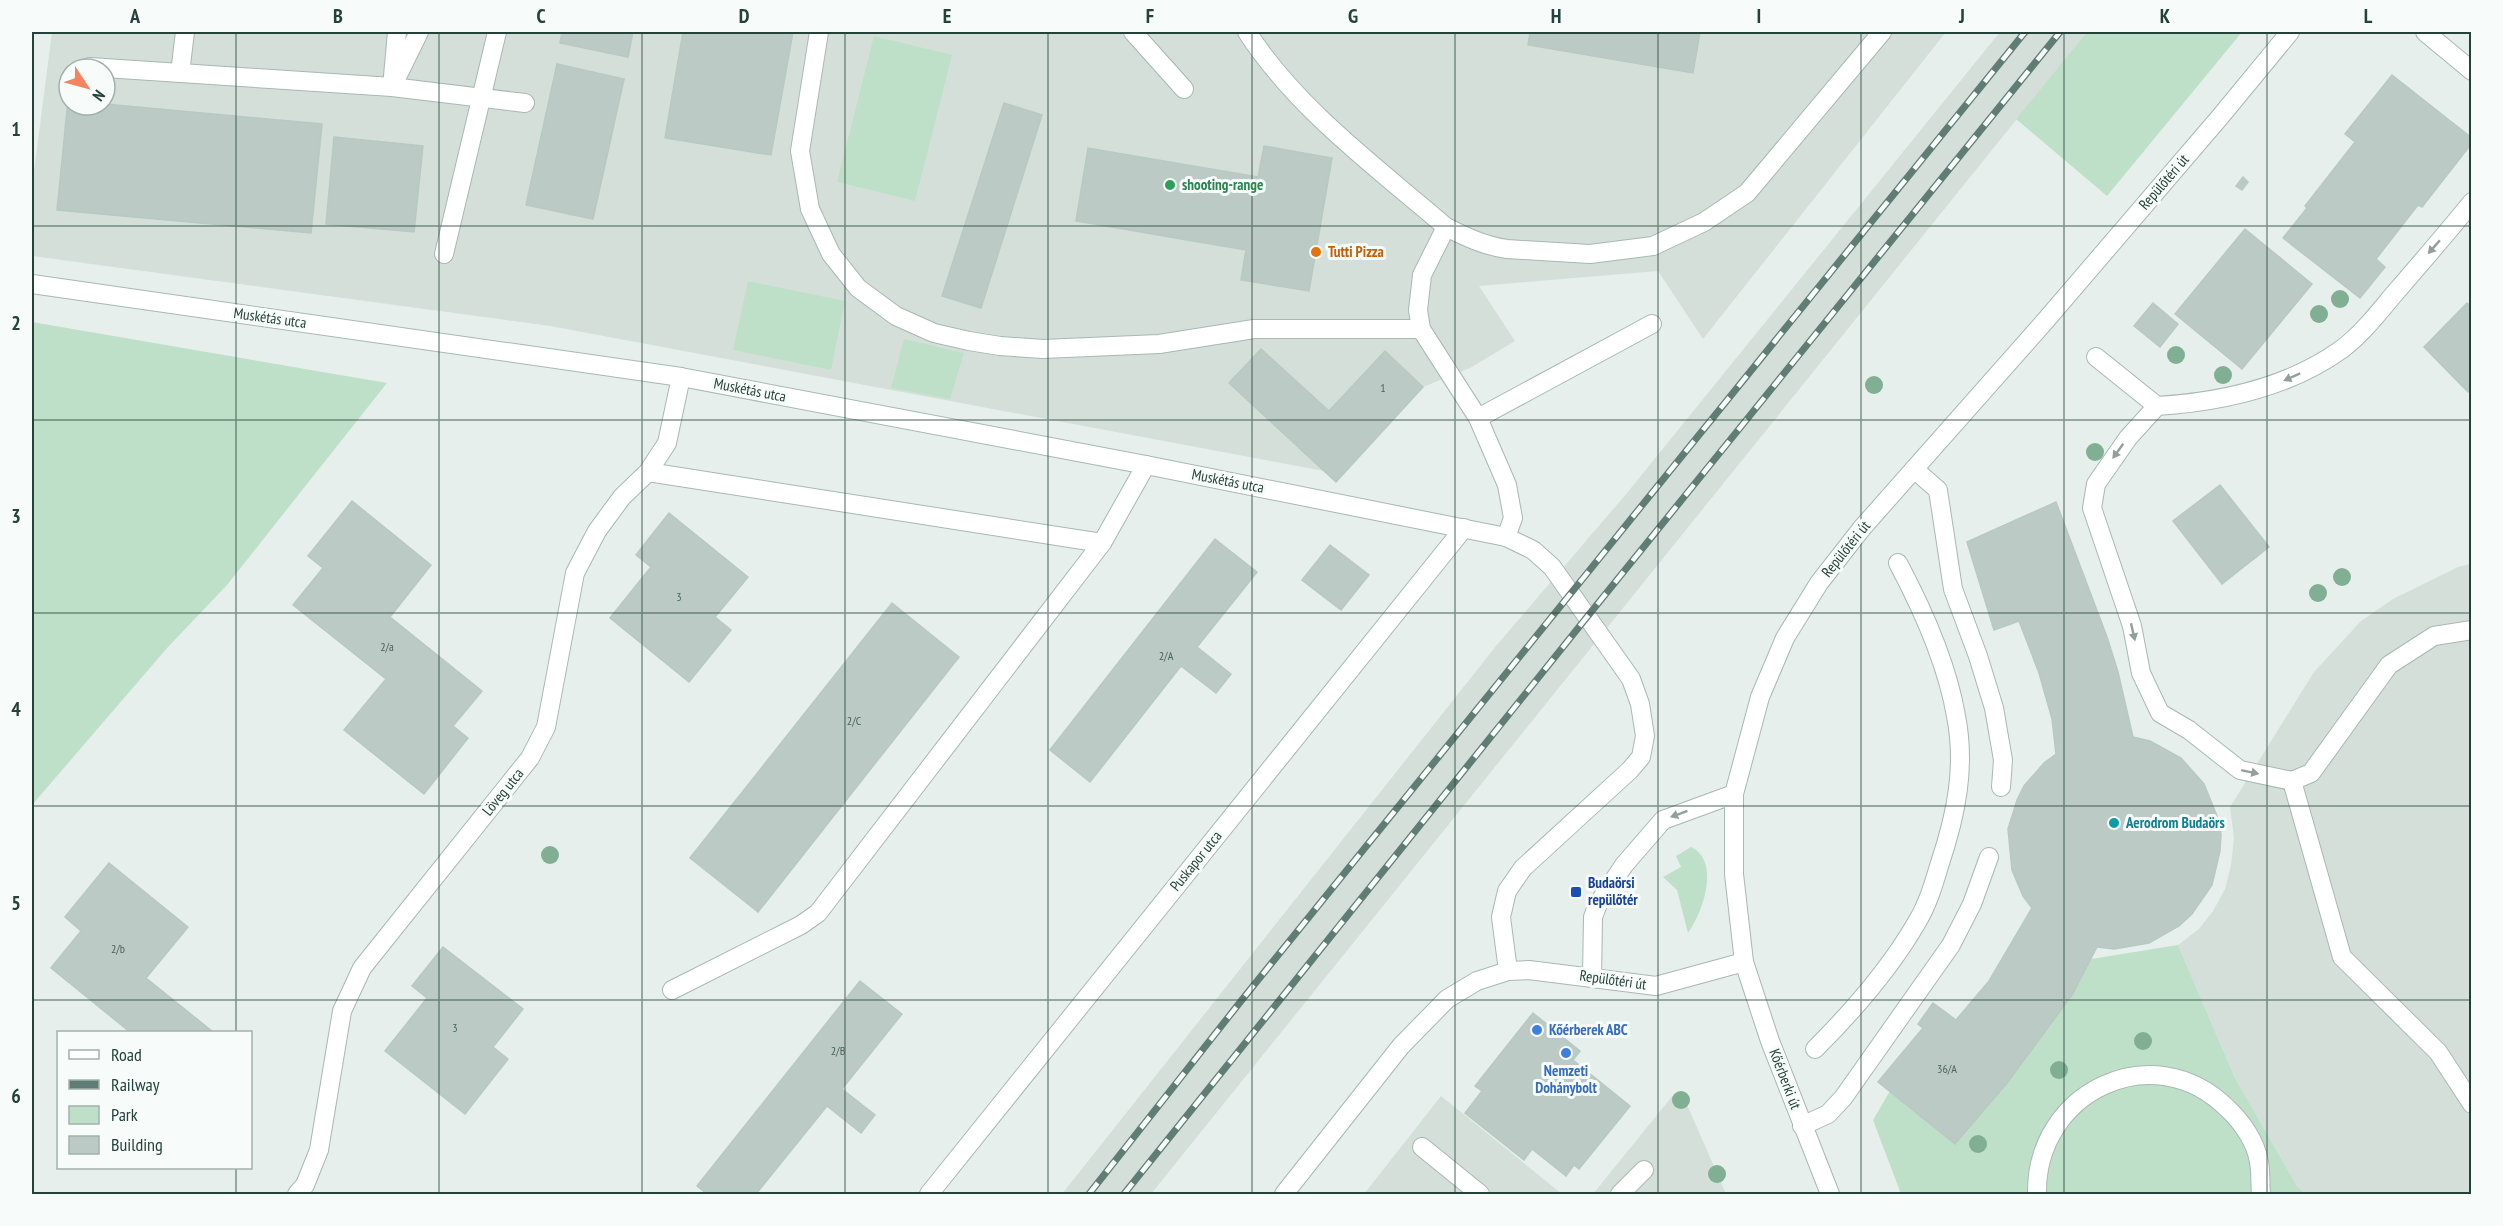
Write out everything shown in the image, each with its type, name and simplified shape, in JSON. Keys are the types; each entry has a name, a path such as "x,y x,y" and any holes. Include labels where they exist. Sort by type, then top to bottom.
{"street":[{"path":"180,73 185,32"},
{"path":"392,87 397,32"},
{"path":"392,87 419,32"},
{"path":"444,254 497,32"},
{"path":"819,32 800,151 810,209 831,254 858,288 896,316 934,333 969,341 1043,349 1159,344 1254,329 1420,329"},
{"path":"1133,32 1184,89"},
{"path":"1247,32 1262,55 1310,108 1446,227 1494,247 1590,254 1653,246 1704,222 1747,193 1882,32"},
{"name":"Repülőtéri út","path":"1284,1194 1401,1046 1447,999 1477,981 1508,971 1541,970 1663,986 1744,962 1734,874 1734,794 1760,697 1785,638 1819,583 1862,528 2220,117 2290,32"},
{"path":"2425,32 2472,70"},
{"path":"117,69 392,87 525,103"},
{"path":"2472,202 2373,319 2342,348 2295,376 2256,390 2223,399 2157,406 2128,438 2096,484 2092,508 2132,626 2141,673 2160,713 2188,730 2240,770 2292,781 2311,773 2389,664 2434,636 2472,630"},
{"path":"1446,227 1422,275 1418,310 1420,329 1478,418 1508,485 1513,518 1506,537"},
{"name":"Muskétás utca","path":"32,284 681,376 1464,528"},
{"path":"1478,418 1652,324"},
{"path":"2096,357 2157,406"},
{"name":"Löveg utca","path":"297,1194 304,1185 319,1150 342,1011 362,968 530,758 546,727 575,573 597,531 622,497 648,472 667,443 681,376"},
{"path":"672,990 801,926 818,913 1102,543 1146,465"},
{"path":"1914,469 1938,490 1953,589 1978,656 1994,708 2003,760 2001,787"},
{"path":"648,472 1102,543"},
{"path":"1464,528 1506,537 1533,550 1552,567 1631,679 1640,704 1645,736 1641,757 1630,770 1523,867 1507,891 1501,917 1508,971"},
{"name":"Puskapor utca","path":"929,1194 1464,528"},
{"path":"1815,1049 1853,1009 1918,921 1931,894 1954,819 1959,788 1960,753 1957,717 1949,683 1915,595 1898,563"},
{"path":"2292,781 2342,957 2438,1052 2472,1104"},
{"path":"1592,978 1593,917 1598,904 1624,865 1663,820 1734,794"},
{"path":"1802,1125 1828,1114 1843,1098 1950,945 1972,904 1989,857"},
{"name":"Kőérberki út","path":"1744,962 1770,1041 1830,1194"},
{"path":"2037,1194 2043,1152 2062,1115 2095,1089 2134,1075 2175,1077 2213,1093 2242,1123 2259,1161 2261,1194"},
{"path":"1422,1147 1480,1194"},
{"path":"1620,1194 1644,1170"}],"shaded area":[{"path":"52,32 1946,32 1703,339 1658,271 1479,286 1515,341 1470,368 1423,387 1336,482 1324,471 550,326 32,256 32,187"},
{"path":"2000,32 2087,32 1151,1194 1062,1194 1496,646 1627,493"},
{"path":"2471,564 2471,1194 2306,1194 2297,1186 2235,1078 2178,945 2199,929 2213,911 2225,889 2234,838 2230,807 2314,672 2361,621 2393,599 2458,567"},
{"path":"1674,1094 1688,1107 1726,1194 1593,1194"},
{"path":"1441,1096 1562,1194 1364,1194"}],"green space":[{"path":"2087,32 2242,32 2107,196 2016,119"},
{"path":"874,36 952,55 915,201 837,182"},
{"path":"748,281 845,301 831,370 733,350"},
{"path":"32,322 387,383 227,585 168,647 32,805"},
{"path":"904,339 964,353 950,399 891,388"},
{"path":"1691,847 1700,854 1707,875 1703,901 1688,933 1677,890 1663,877 1681,867 1676,856"},
{"path":"2178,945 2235,1078 2297,1186 2306,1194 1901,1194 1873,1120 1890,1091 2006,1083 2072,995 2091,959"}],"building":[{"path":"562,32 633,32 628,57 560,43"},
{"path":"683,32 793,32 771,155 665,138"},
{"path":"1530,32 1700,32 1693,73 1528,45"},
{"path":"557,64 624,79 593,219 526,205"},
{"path":"2392,75 2472,138 2472,143 2422,207 2418,205 2376,259 2385,267 2360,298 2283,238 2355,142 2345,134"},
{"path":"1004,103 1042,115 981,308 942,296"},
{"path":"117,105 322,124 311,233 57,210 66,117 117,117"},
{"path":"334,137 423,146 414,232 326,224"},
{"path":"1264,146 1332,158 1309,291 1241,280 1246,250 1076,221 1088,148 1258,177"},
{"path":"2243,177 2248,182 2242,190 2236,186"},
{"path":"2245,229 2312,284 2242,369 2175,314"},
{"path":"2153,303 2178,324 2160,347 2134,326"},
{"path":"2467,303 2472,308 2472,388 2468,392 2424,347"},
{"path":"1261,349 1329,411 1385,351 1423,387 1336,482 1229,383"},
{"path":"2220,485 2269,547 2222,584 2173,521"},
{"path":"352,501 431,565 390,617 482,691 453,726 468,738 424,794 344,730 386,679 293,605 323,568 308,556"},
{"name":"Aerodrom Budaörs","path":"2056,502 2107,637 2118,672 2133,737 2150,741 2181,758 2204,784 2217,816 2221,834 2220,851 2212,885 2192,914 2179,926 2149,943 2114,949 2097,947 2072,995 2007,1083 1955,1144 1878,1082 1923,1028 1918,1024 1933,1003 1956,1020 1989,981 2032,908 2023,896 2012,870 2008,829 2024,786 2044,763 2056,754 2052,719 2039,673 2019,621 1994,630 1967,542"},
{"path":"669,513 748,577 715,617 731,630 689,682 610,618 651,567 636,555"},
{"path":"1215,539 1257,572 1197,647 1231,674 1216,693 1181,666 1090,782 1050,750"},
{"path":"1330,545 1369,575 1341,610 1302,580"},
{"path":"892,603 959,657 758,912 690,858"},
{"path":"109,863 188,927 146,978 212,1031 129,1031 51,968 81,931 65,917"},
{"path":"443,947 523,1009 493,1047 508,1059 465,1114 385,1051 427,998 412,986"},
{"path":"860,981 902,1014 842,1089 875,1115 861,1133 827,1106 756,1194 707,1194 697,1186"},
{"path":"1533,1013 1580,1051 1573,1060 1630,1106 1579,1169 1574,1165 1566,1176 1532,1149 1524,1160 1465,1113 1482,1091 1475,1086"}],"railway":[{"path":"1089,1194 1241,1001 2025,32"},
{"path":"1124,1194 2060,32"}],"place":[{"name":"shooting-range","path":"1170,185"},
{"name":"Tutti Pizza","path":"1316,252"},
{"name":"Aerodrom Budaörs","path":"2114,823"},
{"name":"Budaörsi repülőtér","path":"1576,892"},
{"name":"Kőérberek ABC","path":"1537,1030"},
{"name":"Nemzeti Dohánybolt","path":"1566,1053"}]}
